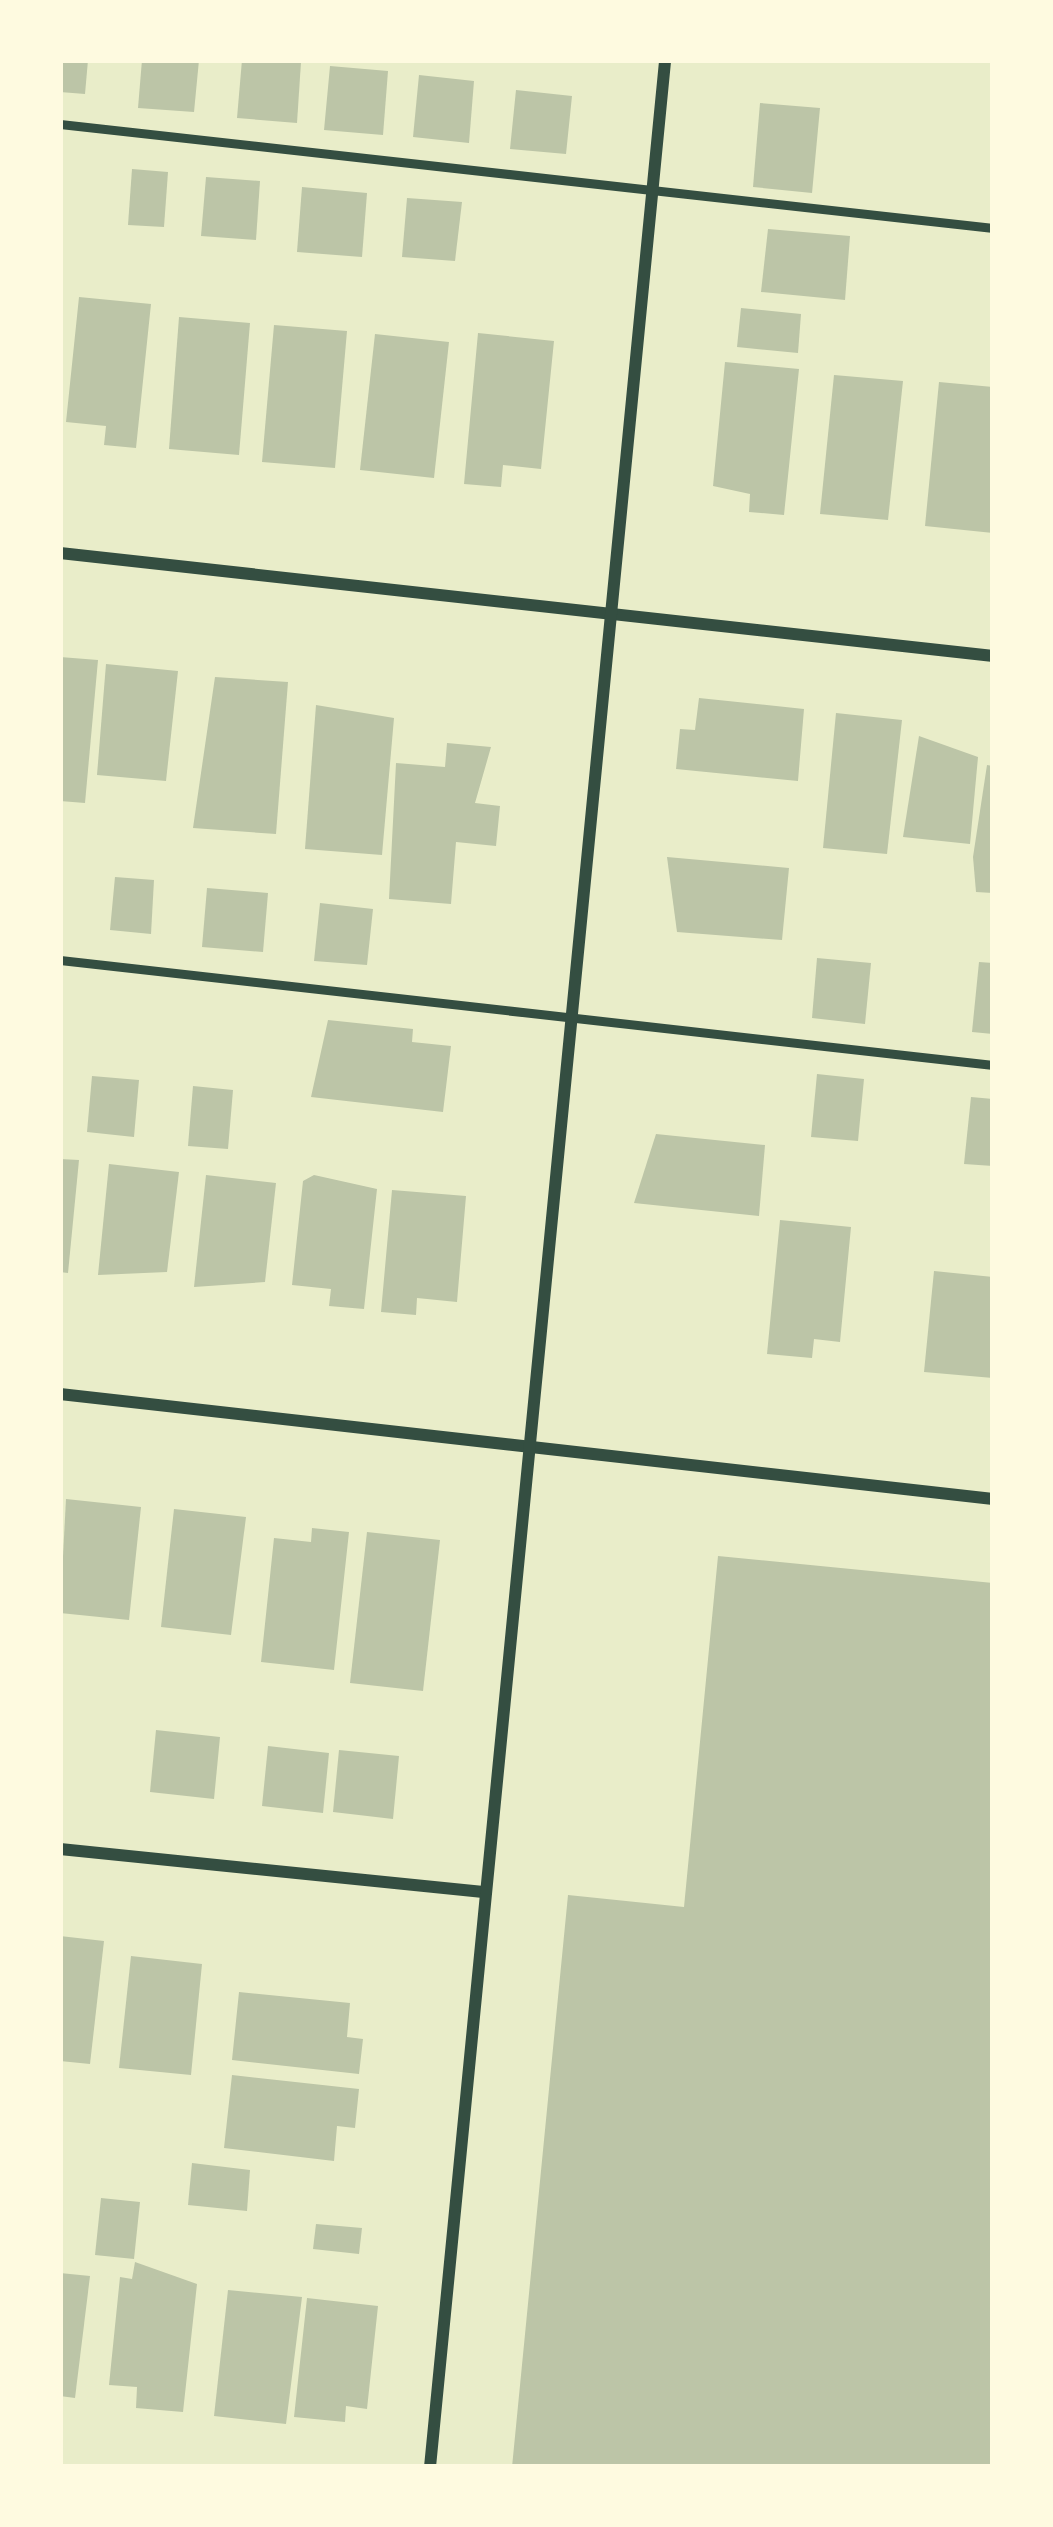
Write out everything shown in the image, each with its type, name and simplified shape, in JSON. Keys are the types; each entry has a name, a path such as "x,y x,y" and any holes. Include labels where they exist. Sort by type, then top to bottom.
{"street":[{"path":"430,2467 481,1892 664,60"},
{"path":"60,553 993,656"},
{"path":"60,1394 993,1499"},
{"path":"60,1849 481,1892"}],"lane":[{"path":"60,124 993,228"},
{"path":"60,960 993,1065"}],"building":[{"path":"60,60 88,60 85,94 60,92"},
{"path":"142,60 199,60 194,112 138,108"},
{"path":"242,60 301,62 297,123 237,118"},
{"path":"330,66 388,71 383,135 324,130"},
{"path":"419,75 474,81 469,143 413,137"},
{"path":"516,90 572,96 566,154 510,149"},
{"path":"760,103 820,108 812,193 753,187"},
{"path":"132,169 168,172 164,227 128,225"},
{"path":"206,177 260,181 256,240 201,236"},
{"path":"302,187 367,193 362,257 297,252"},
{"path":"407,198 462,202 455,261 402,257"},
{"path":"768,229 850,236 845,300 761,292"},
{"path":"79,297 151,304 136,448 104,445 106,426 66,422"},
{"path":"741,308 801,314 798,353 737,347"},
{"path":"179,317 250,323 239,455 169,449"},
{"path":"274,325 347,331 335,468 262,462"},
{"path":"478,333 554,341 541,469 503,465 501,487 464,484"},
{"path":"375,334 449,342 434,478 360,470"},
{"path":"725,362 799,369 784,515 749,512 750,494 713,486"},
{"path":"834,375 903,381 888,520 820,514"},
{"path":"939,382 993,387 993,533 925,526"},
{"path":"60,657 98,660 85,803 60,801"},
{"path":"106,664 178,671 166,781 97,775"},
{"path":"215,677 288,682 276,834 193,828"},
{"path":"699,698 804,709 798,781 676,769 680,729 695,730"},
{"path":"316,705 394,718 382,855 305,849"},
{"path":"836,713 902,720 887,854 823,848"},
{"path":"919,736 978,757 970,844 903,837"},
{"path":"447,743 491,747 475,803 500,806 496,846 456,842 451,904 389,899 396,763 445,767"},
{"path":"987,765 993,766 993,893 976,892 973,857"},
{"path":"667,857 789,868 782,940 677,932"},
{"path":"115,877 154,880 151,934 110,930"},
{"path":"207,888 268,893 263,952 202,947"},
{"path":"320,903 373,909 367,965 314,961"},
{"path":"817,958 871,963 865,1024 812,1018"},
{"path":"979,962 993,963 993,1034 972,1032"},
{"path":"328,1020 413,1029 412,1042 451,1046 443,1112 311,1097"},
{"path":"817,1074 864,1079 858,1141 811,1137"},
{"path":"92,1076 139,1080 134,1137 87,1132"},
{"path":"193,1086 233,1090 228,1149 188,1146"},
{"path":"971,1097 993,1099 993,1166 964,1164"},
{"path":"656,1134 765,1145 759,1216 634,1203"},
{"path":"60,1159 79,1160 68,1273 60,1272"},
{"path":"109,1164 179,1172 167,1272 98,1275"},
{"path":"206,1175 276,1183 265,1282 194,1287"},
{"path":"314,1175 377,1189 364,1309 329,1306 331,1289 292,1285 303,1181"},
{"path":"392,1190 466,1196 457,1302 417,1298 416,1315 381,1312"},
{"path":"780,1220 851,1227 840,1342 814,1339 812,1358 767,1354"},
{"path":"934,1271 993,1277 993,1378 924,1372"},
{"path":"66,1499 141,1507 129,1620 60,1613"},
{"path":"174,1509 246,1517 231,1635 161,1627"},
{"path":"312,1528 349,1532 334,1670 261,1662 274,1538 311,1542"},
{"path":"367,1532 440,1540 423,1691 350,1683"},
{"path":"718,1556 993,1583 993,2467 512,2467 568,1895 684,1907"},
{"path":"156,1730 220,1737 214,1799 150,1792"},
{"path":"268,1746 329,1753 323,1813 262,1806"},
{"path":"339,1750 399,1756 393,1819 333,1812"},
{"path":"60,1936 104,1941 90,2064 60,2061"},
{"path":"131,1956 202,1964 191,2075 119,2068"},
{"path":"239,1992 350,2003 347,2037 363,2039 359,2074 232,2060"},
{"path":"232,2075 359,2089 355,2128 337,2126 334,2161 224,2148"},
{"path":"192,2163 250,2170 247,2211 188,2205"},
{"path":"101,2198 140,2202 134,2259 95,2255"},
{"path":"316,2224 362,2228 359,2254 313,2249"},
{"path":"135,2262 197,2284 183,2412 136,2408 137,2387 109,2385 120,2277 132,2279"},
{"path":"60,2273 90,2276 75,2398 60,2396"},
{"path":"228,2290 302,2297 286,2424 214,2416"},
{"path":"307,2298 378,2306 367,2409 346,2406 345,2422 294,2417"}]}
